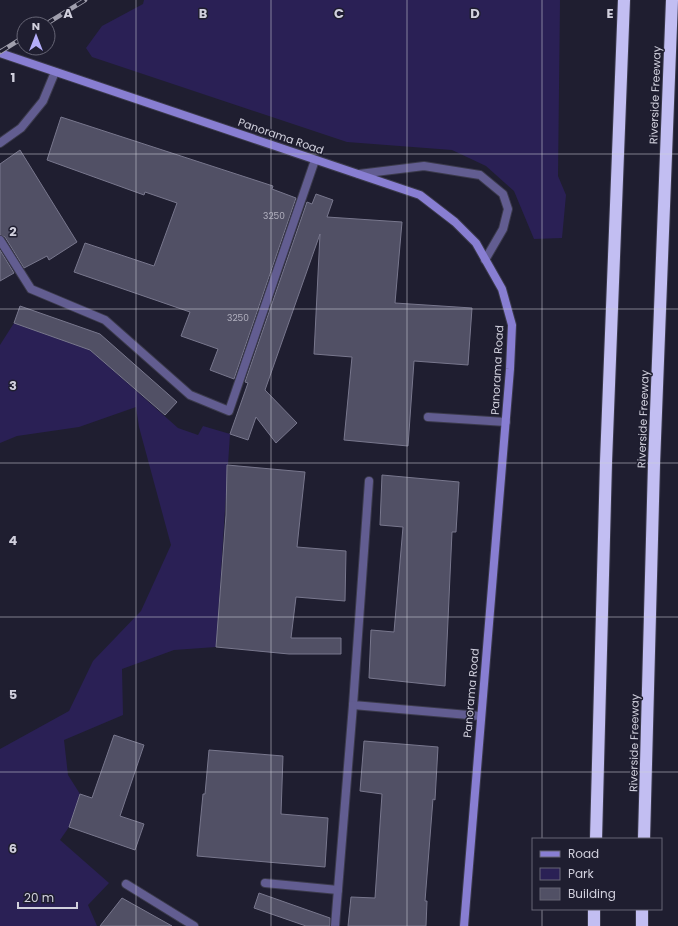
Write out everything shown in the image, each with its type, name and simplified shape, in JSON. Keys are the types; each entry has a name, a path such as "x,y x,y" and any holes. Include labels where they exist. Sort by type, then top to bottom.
{"highway":[{"path":"596,838 606,462 624,0"},
{"name":"Riverside Freeway","path":"644,838 654,464 672,0"},
{"path":"594,910 594,926"},
{"path":"642,910 642,926"}],"street":[{"name":"Panorama Road","path":"0,53 420,195 455,222 476,244 502,289 512,325 506,422 480,716 464,926"}],"lane":[{"path":"0,143 21,128 43,101 55,72"},
{"path":"0,240 31,289 105,320 190,395 229,411 315,160"},
{"path":"359,174 424,166 480,175 503,194 508,209 503,229 485,260"},
{"path":"428,417 506,422"},
{"path":"335,926 369,481"},
{"path":"353,705 480,716"},
{"path":"265,883 338,890"},
{"path":"126,884 194,926"}],"green space":[{"path":"144,0 560,0 558,176 566,195 562,238 534,239 514,191 486,166 452,150 347,142 92,57 86,48 102,26 143,4"},
{"path":"14,323 90,350 178,428 198,435 203,426 230,434 216,647 174,650 122,669 123,715 64,740 68,775 80,794 69,827 60,840 109,883 88,905 97,926 0,926 0,749 69,711 93,661 141,611 171,545 139,427 136,407 79,427 17,436 0,443 0,345"}],"building":[{"path":"61,117 273,186 272,189 296,198 234,379 210,370 218,349 181,336 190,312 74,272 85,243 154,266 177,203 145,192 144,195 47,160"},
{"path":"20,150 77,242 49,260 47,256 24,268 5,237 0,235 0,164"},
{"path":"316,194 333,200 327,217 402,222 395,303 472,308 468,365 414,361 408,446 344,440 352,357 314,354 320,234 265,390 297,423 276,443 256,417 248,440 230,434 248,383 245,382 307,202 312,204"},
{"path":"0,250 14,273 0,281"},
{"path":"20,306 100,334 177,402 165,415 90,350 14,323"},
{"path":"227,465 305,472 297,547 346,551 345,601 296,597 291,638 341,638 341,654 289,654 216,647 226,515"},
{"path":"382,475 459,482 456,532 452,532 445,686 369,678 371,630 394,632 403,527 380,525"},
{"path":"114,735 144,745 120,816 144,824 135,850 69,827 80,794 92,798"},
{"path":"364,741 438,747 435,800 433,799 425,901 427,901 426,926 348,926 351,897 375,898 382,794 360,791"},
{"path":"209,750 283,756 281,814 328,818 325,867 197,856"},
{"path":"259,893 330,918 330,926 306,926 254,908"},
{"path":"122,898 172,926 100,926"}],"railway":[{"path":"56,18 85,0"},
{"path":"0,52 16,42"}]}
